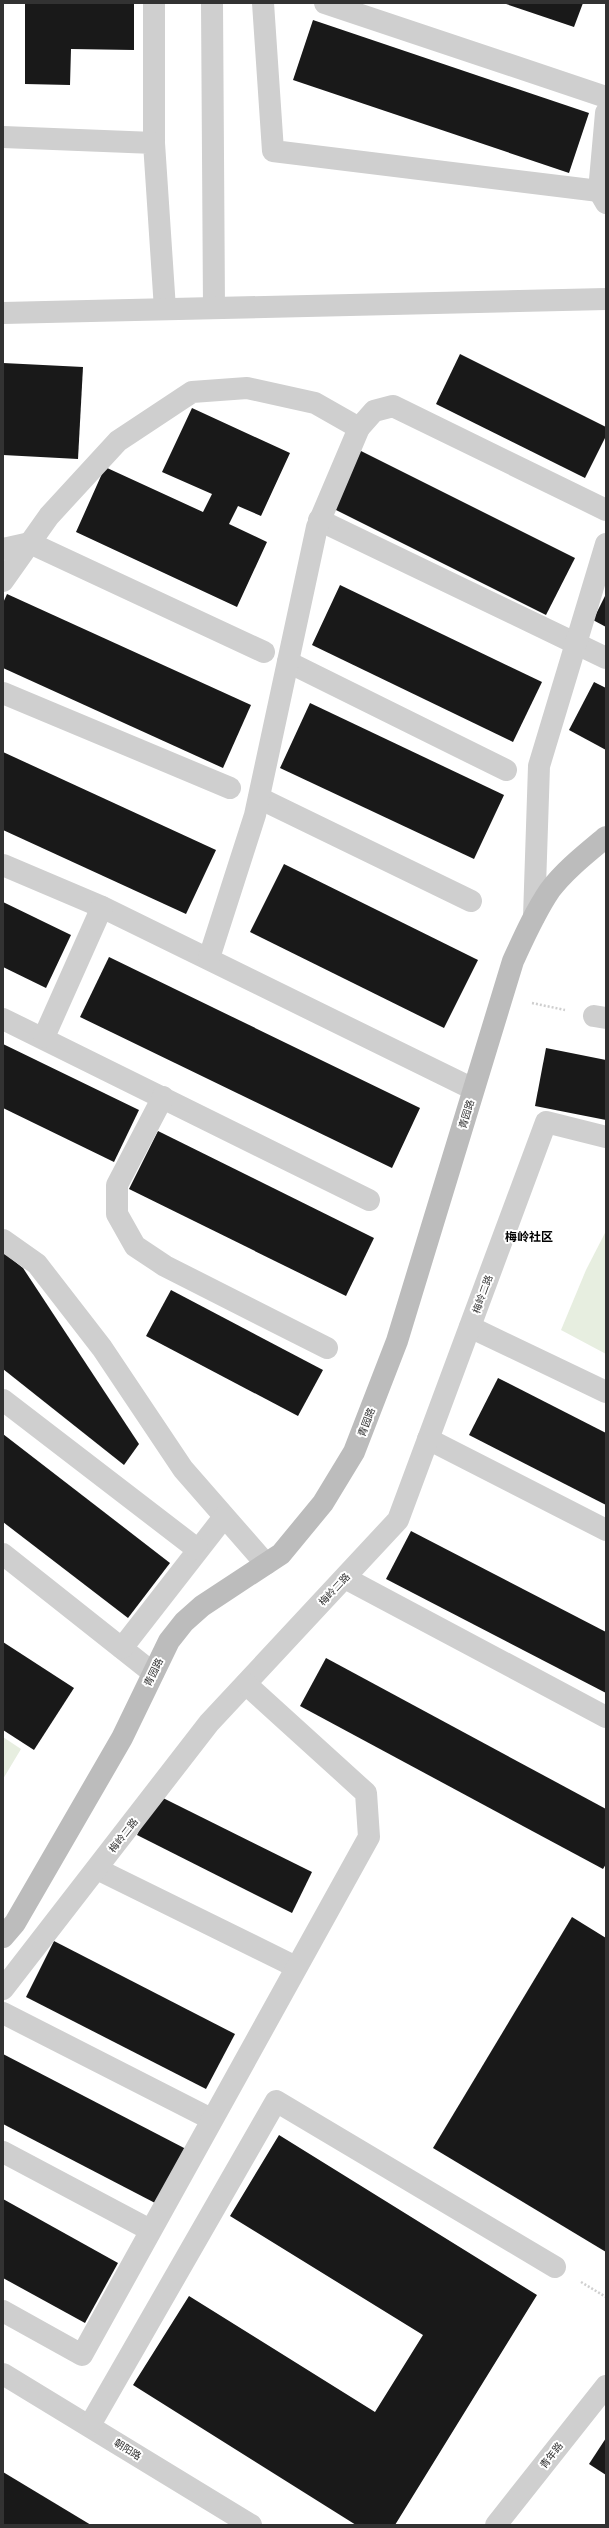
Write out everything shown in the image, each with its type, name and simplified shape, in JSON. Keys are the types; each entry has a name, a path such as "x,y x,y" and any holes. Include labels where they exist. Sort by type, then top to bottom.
{"street":[{"path":"154,3 154,143 165,309"},
{"path":"212,3 214,308"},
{"path":"263,3 273,151 603,197 606,113"},
{"path":"325,3 606,97"},
{"path":"3,137 154,143"},
{"path":"3,313 606,299"},
{"path":"3,581 49,516 118,441 192,392 247,388 315,403 359,428"},
{"path":"208,958 259,798 319,520 359,428 374,411 392,406 606,510"},
{"path":"319,520 606,658"},
{"path":"3,549 30,542 264,652"},
{"path":"534,917 539,766 606,544"},
{"path":"288,662 506,770"},
{"path":"3,693 230,788"},
{"path":"259,798 471,901"},
{"name":"青园路","path":"3,1937 15,1923 122,1738 169,1641 184,1622 202,1606 281,1554 323,1503 354,1452 397,1341 513,961 534,917 551,890 580,859 606,837"},
{"path":"3,864 102,907 473,1089"},
{"path":"44,1037 102,907"},
{"path":"3,1019 44,1037 369,1200"},
{"path":"163,1097 118,1185 118,1214 135,1246 165,1266 327,1348"},
{"name":"梅岭二路","path":"3,1989 209,1723 398,1520 546,1122 606,1137"},
{"path":"3,1240 37,1264 102,1348 182,1469 266,1564"},
{"path":"470,1327 606,1392"},
{"path":"3,1400 197,1549"},
{"path":"428,1440 606,1530"},
{"path":"122,1648 197,1549 224,1517"},
{"path":"3,1554 153,1673"},
{"path":"344,1578 606,1717"},
{"path":"3,2311 82,2355 211,2119 369,1836 366,1793 246,1684"},
{"path":"97,1869 296,1967"},
{"path":"3,2013 211,2119"},
{"path":"90,2425 276,2101 555,2267"},
{"path":"3,2152 150,2230"},
{"name":"朝阳路","path":"3,2374 90,2425 252,2525"},
{"name":"青年路","path":"496,2525 606,2386"}],"path":[{"path":"503,996 600,1017"}],"shaded area":[{"path":"606,1231 606,1354 561,1330 586,1270"},
{"path":"3,1737 21,1749 3,1779"}],"building":[{"path":"25,3 134,3 134,50 71,49 70,85 25,84"},
{"path":"503,3 583,3 574,27"},
{"path":"313,20 589,113 569,173 293,80"},
{"path":"460,354 606,427 606,436 585,478 436,404"},
{"path":"3,363 83,367 78,459 3,455"},
{"path":"192,408 290,453 261,516 238,506 229,524 267,542 237,607 76,532 105,467 203,512 212,494 162,472"},
{"path":"359,450 575,558 546,615 330,507"},
{"path":"340,585 542,682 513,742 312,645"},
{"path":"7,594 251,705 223,768 3,668 3,603"},
{"path":"606,594 606,627 593,620"},
{"path":"594,682 606,688 606,750 569,730"},
{"path":"310,703 504,795 474,859 280,768"},
{"path":"3,752 216,850 186,914 3,830"},
{"path":"284,864 478,960 444,1028 250,932"},
{"path":"3,902 71,935 46,988 3,967"},
{"path":"109,957 420,1108 392,1168 80,1017"},
{"path":"3,1044 139,1110 114,1162 3,1108"},
{"path":"546,1048 606,1060 606,1120 535,1106"},
{"path":"158,1131 374,1238 346,1296 129,1189"},
{"path":"3,1252 23,1268 139,1444 124,1465 3,1369"},
{"path":"171,1290 323,1370 298,1416 146,1336"},
{"path":"498,1378 606,1433 606,1505 469,1435"},
{"path":"3,1434 170,1563 128,1618 3,1522"},
{"path":"411,1531 606,1632 606,1693 386,1579"},
{"path":"3,1642 74,1688 34,1750 3,1730"},
{"path":"326,1658 606,1809 606,1864 603,1869 300,1706"},
{"path":"157,1795 312,1872 292,1913 137,1835"},
{"path":"572,1917 606,1938 606,2252 433,2148"},
{"path":"54,1941 235,2034 206,2089 26,1997"},
{"path":"3,2054 186,2149 157,2204 3,2124"},
{"path":"279,2135 537,2295 395,2525 356,2525 133,2385 189,2296 375,2412 423,2335 230,2216"},
{"path":"3,2199 118,2263 85,2323 3,2278"},
{"path":"606,2438 606,2475 589,2464"},
{"path":"3,2472 91,2525 3,2525"}],"district":[{"name":"梅岭社区","path":"529,1237"}]}
